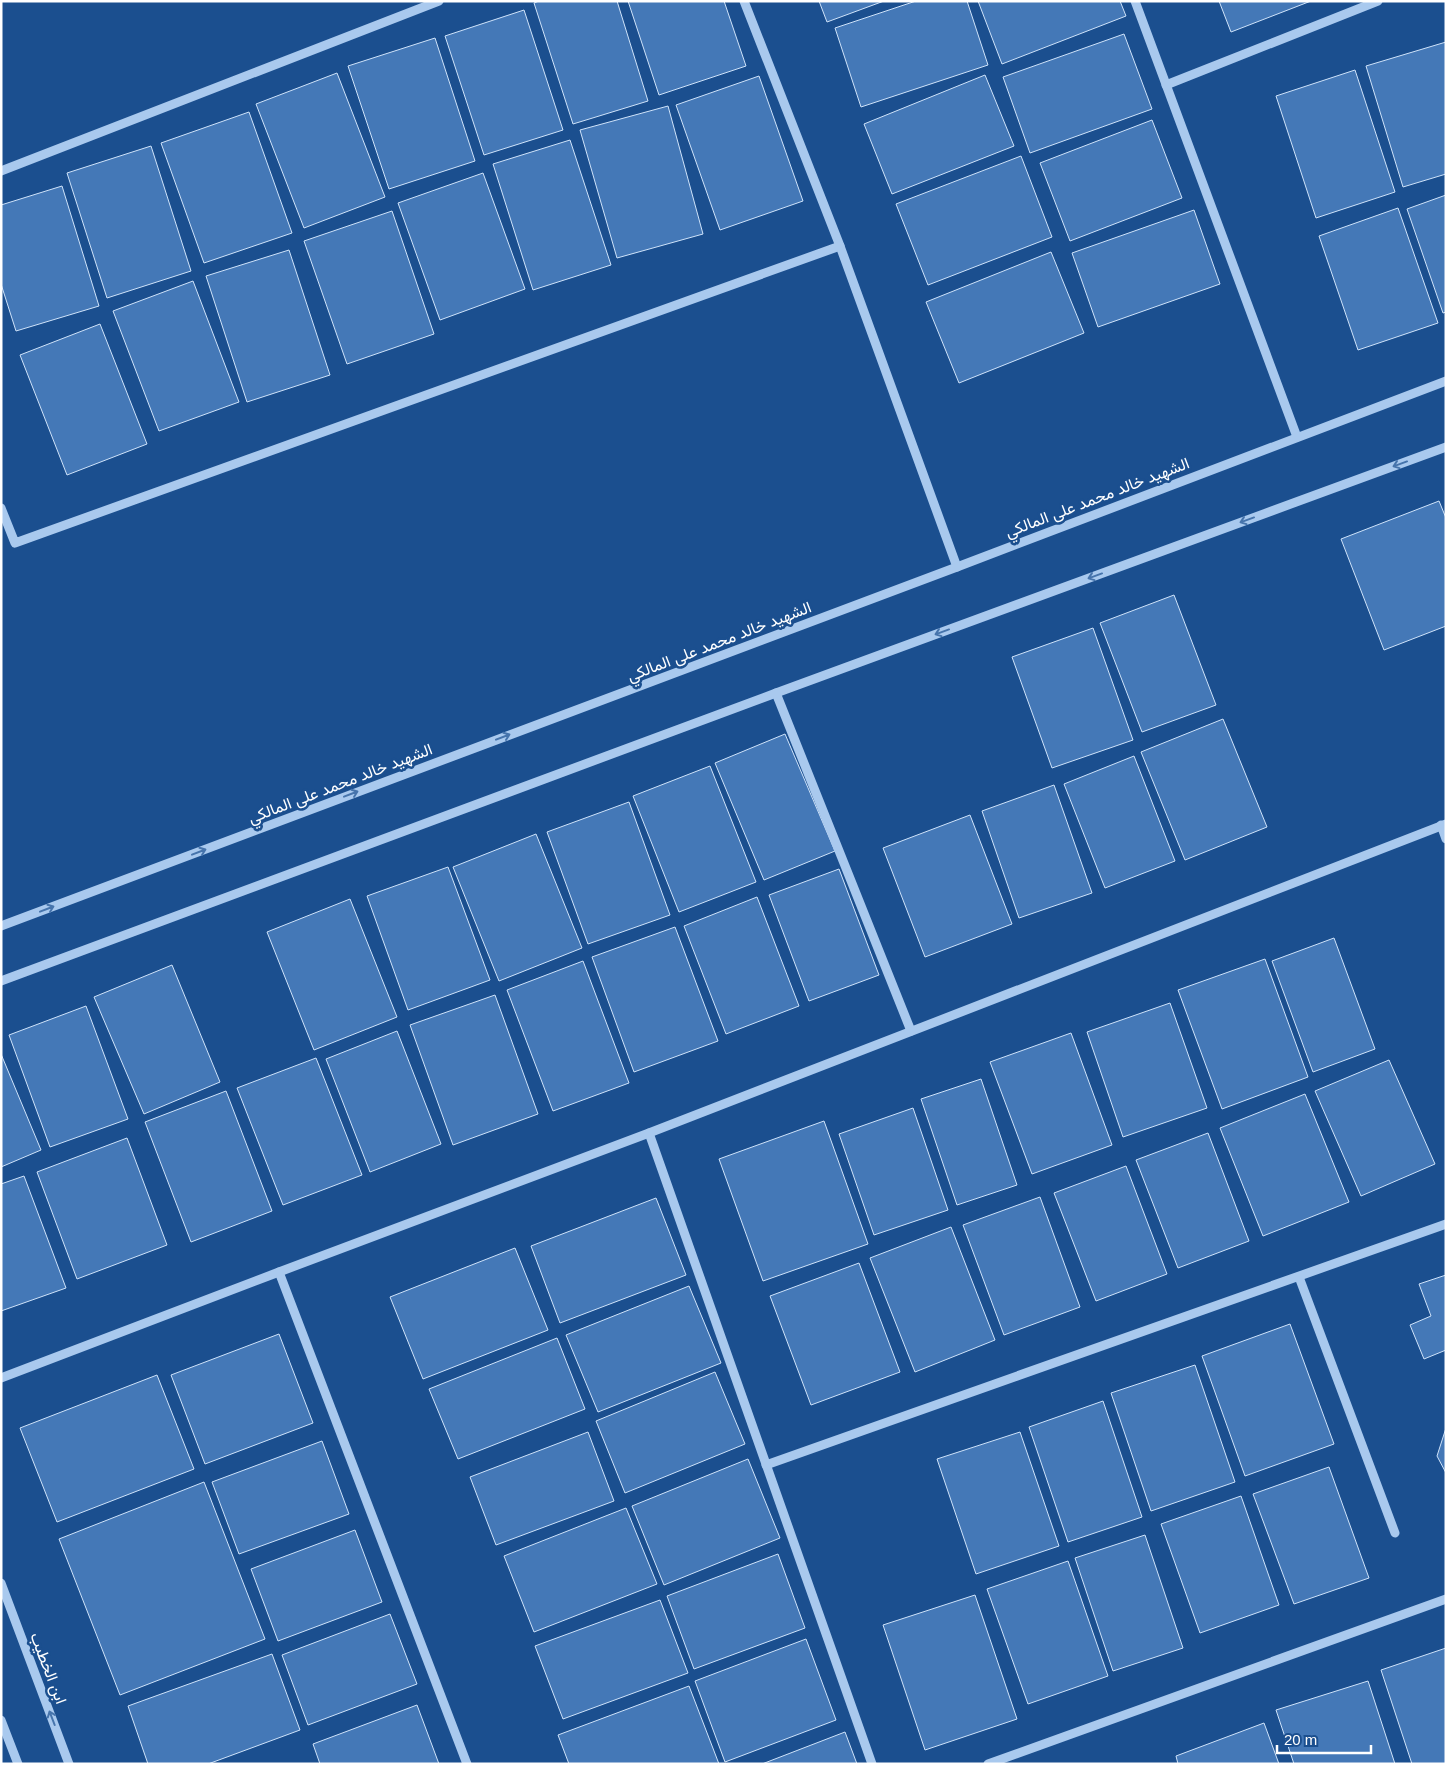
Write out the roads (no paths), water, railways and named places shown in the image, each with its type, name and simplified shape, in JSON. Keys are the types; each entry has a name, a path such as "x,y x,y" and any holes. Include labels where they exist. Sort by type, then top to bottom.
{"street":[{"path":"1,171 439,1"},
{"path":"744,1 840,246 957,568"},
{"path":"1135,1 1297,437"},
{"path":"1166,85 1378,1"},
{"path":"1,508 14,543 840,246"},
{"name":"الشهيد خالد محمد على المالكي","path":"1,926 957,568 1446,381"},
{"path":"1,981 1446,447"},
{"path":"776,693 911,1031"},
{"path":"1,1378 649,1133 1443,824 1446,839"},
{"path":"649,1133 872,1764"},
{"path":"766,1465 1446,1224"},
{"path":"279,1272 467,1764"},
{"path":"1299,1277 1395,1533"},
{"name":"ابن الخطيب","path":"1,1583 69,1764"},
{"path":"988,1764 1446,1599"},
{"path":"1,1720 14,1763"}]}
